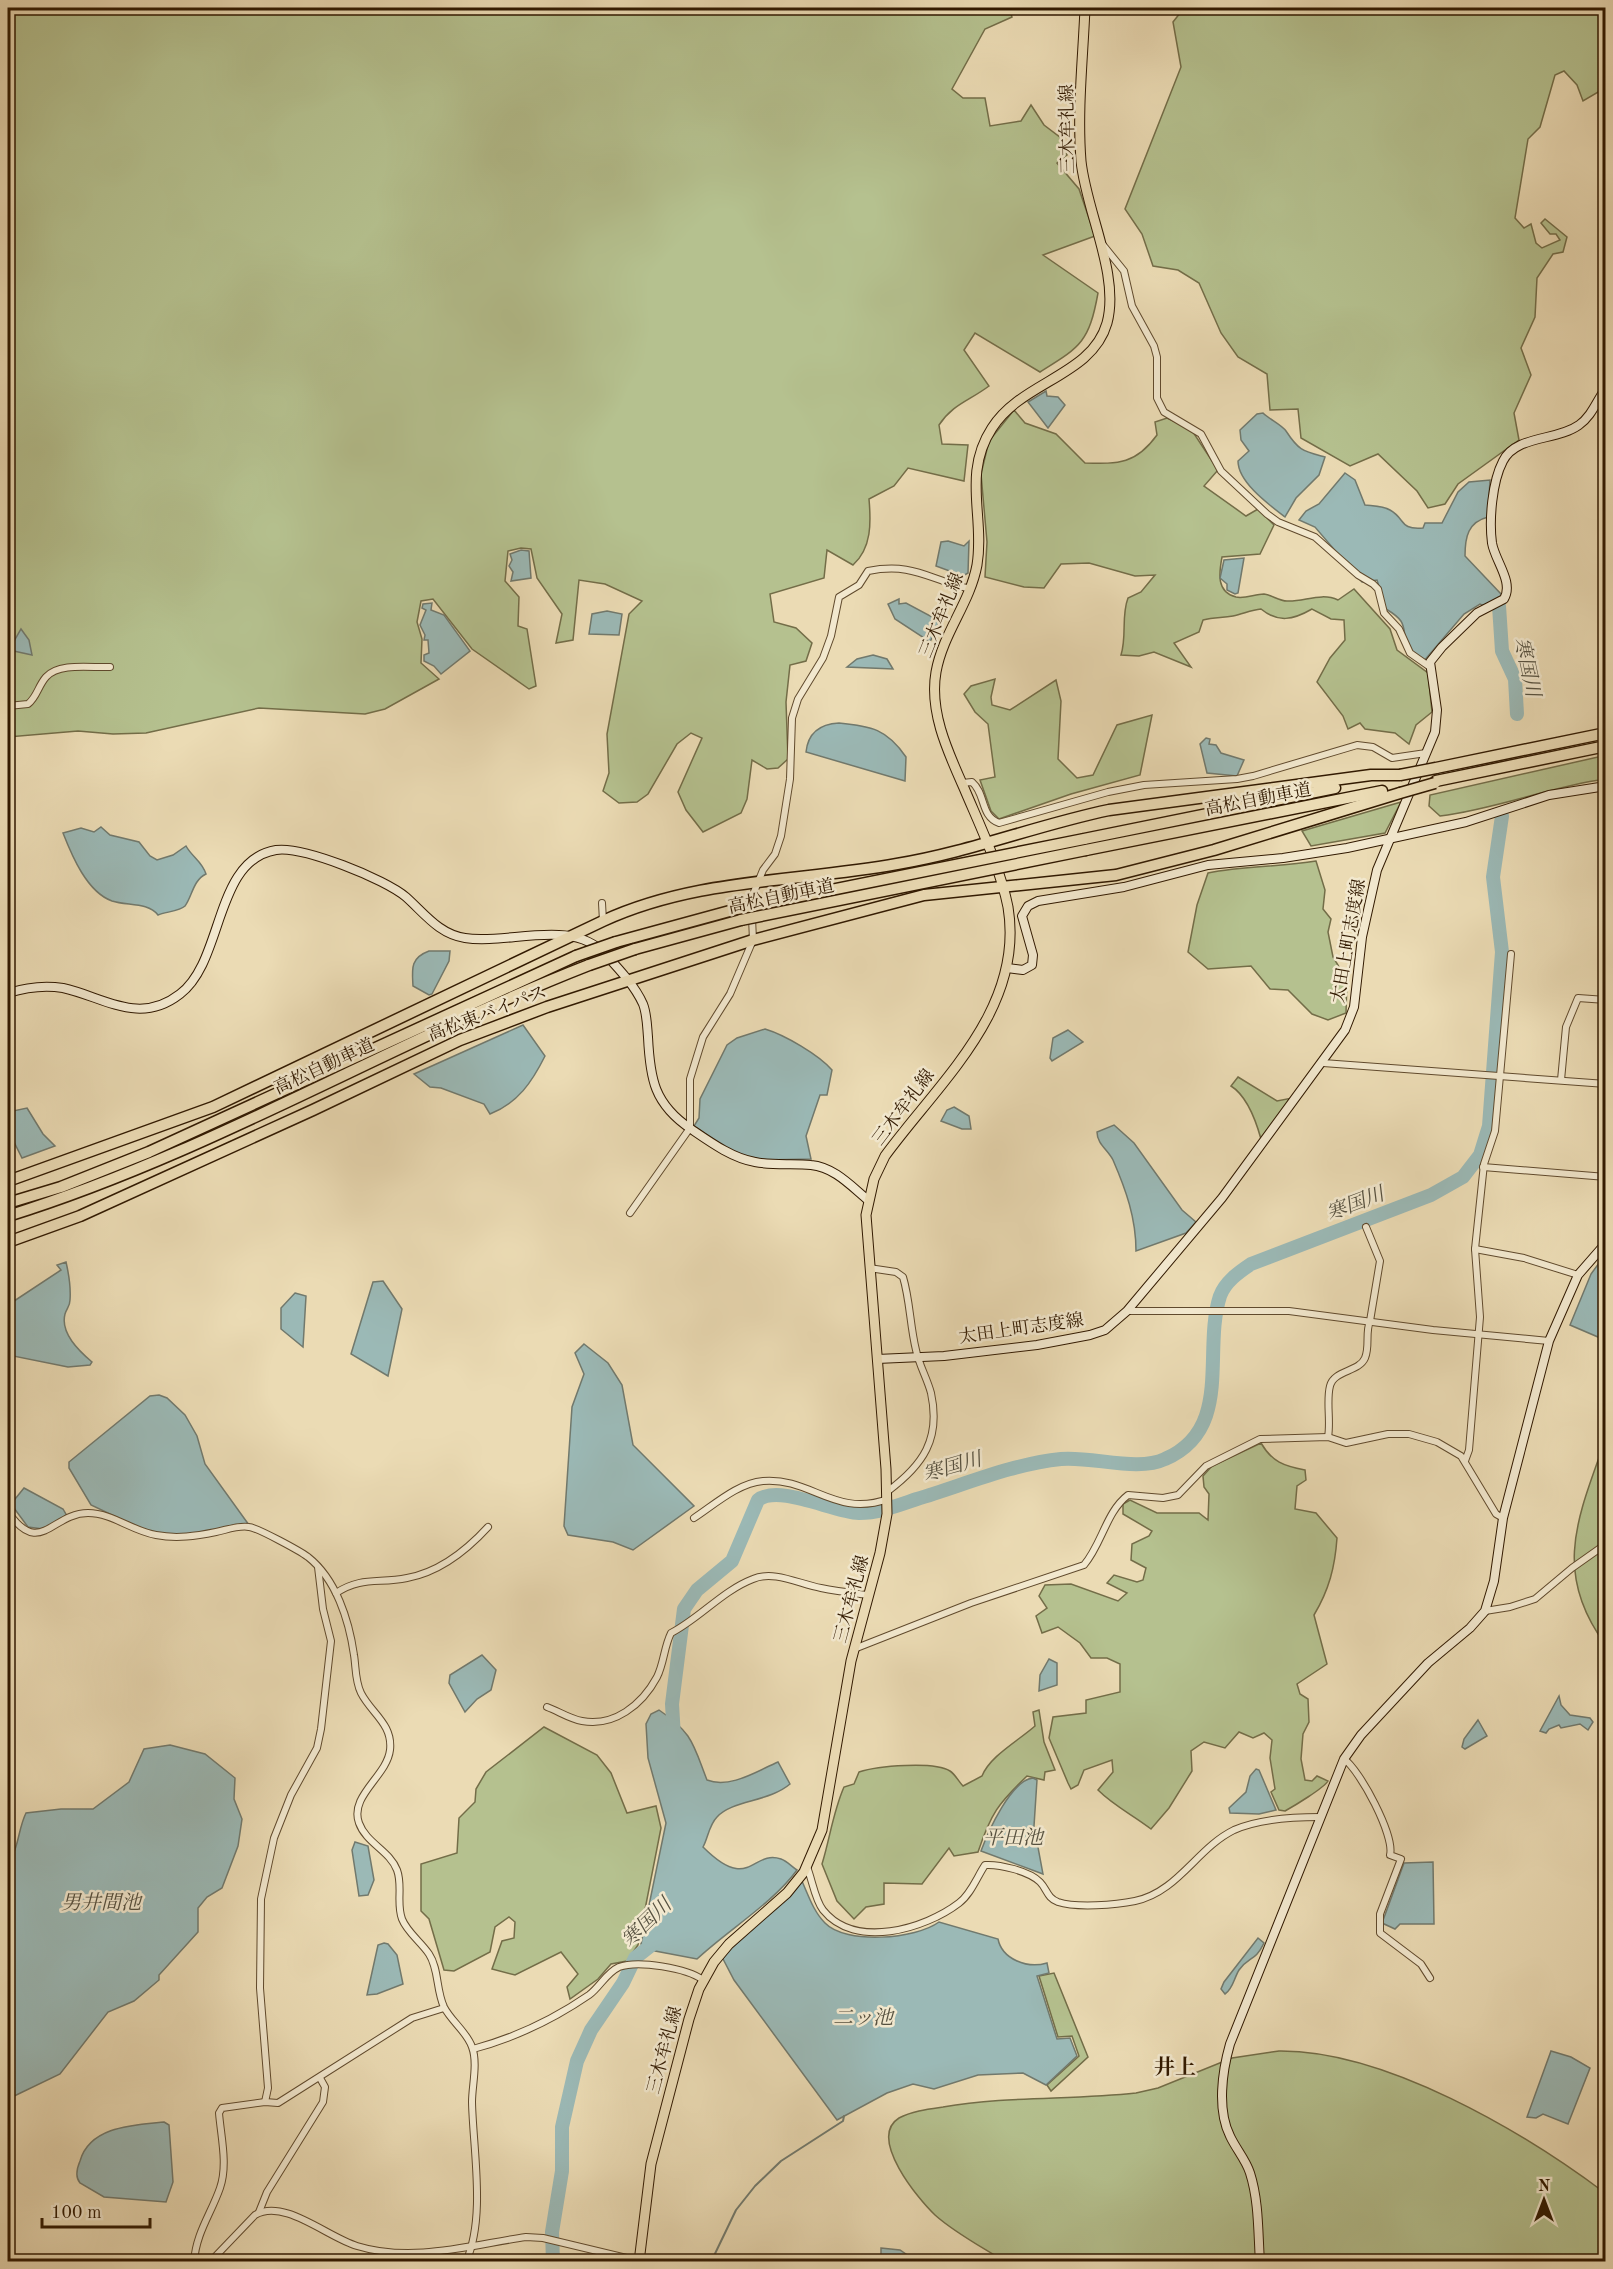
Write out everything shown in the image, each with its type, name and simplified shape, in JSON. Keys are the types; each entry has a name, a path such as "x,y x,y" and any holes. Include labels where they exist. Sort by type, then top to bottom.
{"highway":[{"name":"高松自動車道","path":"8,1216 64,1198 153,1164 509,997 635,949 741,920 1400,775 1605,733"},
{"name":"高松自動車道","path":"8,1203 61,1187 149,1152 576,956 616,942 737,909 1400,790 1605,746"},
{"name":"高松東バイパス","path":"8,1181 213,1107 625,910 697,890 894,865 987,845 1068,818 1109,810 1371,775 1400,775"},
{"name":"高松東バイパス","path":"8,1242 80,1216 314,1110 460,1040 547,1007 753,940 880,904 924,895 1002,885 1116,875 1214,850 1400,790"}],"main road":[{"name":"三木牟礼線","path":"639,2261 651,2164 689,2019 706,1976 729,1944 787,1893 806,1869 822,1830 854,1650 880,1553 887,1514 888,1497 869,1268 866,1215 868,1200 885,1156 978,1035 992,1013 1007,968 1010,930 1002,885 941,731 934,687 940,655 971,589 979,553 976,472 985,440 992,427 1012,405 1039,385 1078,364 1097,344 1108,320 1109,298 1099,240 1085,190 1081,159 1085,8"},
{"path":"1430,667 1442,647 1466,622 1477,613 1504,599 1508,589 1492,542 1496,485 1502,462 1517,447 1561,435 1580,425 1587,419 1605,388"},
{"name":"太田上町志度線","path":"877,1359 918,1359 1037,1345 1105,1330 1127,1311 1222,1198 1323,1063 1351,1019 1362,938 1377,870 1426,753 1436,722 1430,667"},
{"path":"1007,968 1023,970 1032,965 1033,955 1022,916 1028,906 1038,901 1124,887 1208,865 1315,854 1466,822 1549,795 1605,786"},
{"path":"8,993 33,988 60,988 116,1007 142,1009 163,1004 181,994 194,979 236,879 248,862 263,854 278,850 310,855 393,887 434,924 447,933 466,939 570,936 590,941 604,952 628,981 644,1006 652,1084 669,1111 690,1128 734,1155 753,1162 815,1165 829,1170 868,1200"},
{"path":"1260,2262 1253,2183 1248,2168 1229,2134 1224,2116 1226,2056 1344,1759 1361,1735 1428,1663 1470,1628 1485,1611 1494,1581 1503,1518 1549,1341 1578,1275 1605,1243"}],"street":[{"path":"1099,240 1124,271 1132,306 1154,346 1157,357 1157,398 1164,412 1201,434 1221,471 1267,514 1278,522 1315,537 1358,575 1373,584 1378,589 1384,613 1399,629 1410,653 1430,667"},
{"path":"630,1213 690,1128 690,1079 703,1037 730,994 753,940 751,907 759,881 778,847 786,810 790,779 792,718 798,699 823,658 831,636 839,597 859,585 868,571 886,567 910,568 971,589"},
{"path":"8,706 28,704 38,693 44,679 59,669 110,667"},
{"path":"962,783 972,782 977,786 988,816 999,823 1108,792 1144,785 1237,779 1348,747 1373,747 1392,758 1426,753"},
{"path":"602,903 603,921"},
{"path":"1465,1461 1469,1450 1479,1335 1479,1294 1475,1250 1484,1167 1495,1131 1511,954"},
{"path":"1561,1080 1566,1027 1578,998 1605,1000"},
{"path":"1323,1063 1605,1084"},
{"path":"1484,1167 1605,1177"},
{"path":"1328,1437 1330,1386 1334,1378 1361,1363 1366,1357 1366,1330 1370,1321 1380,1261 1366,1227"},
{"path":"1475,1250 1524,1258 1578,1275"},
{"path":"694,1518 742,1487 761,1481 784,1482 831,1501 850,1504 876,1503 888,1497 912,1474 930,1447 930,1392 918,1359 903,1277 896,1272 869,1268"},
{"path":"1127,1311 1289,1311 1479,1335 1549,1341"},
{"path":"854,1650 971,1603 1084,1565 1091,1557 1118,1503 1128,1495 1163,1498 1178,1495 1206,1466 1260,1439 1328,1437 1346,1443 1388,1434 1409,1434 1437,1442 1461,1456 1496,1514 1503,1518"},
{"path":"8,1512 23,1529 32,1533 42,1533 75,1515 86,1513 107,1517 130,1528 165,1537 197,1536 248,1527 294,1548 318,1567 336,1593 352,1644 358,1684 362,1695 382,1720 389,1734 391,1746 384,1769 362,1798 358,1809 359,1824 392,1860 397,1869 400,1879 401,1915 405,1924 431,1957 444,2008 473,2049 472,2104 477,2168 471,2247 466,2262"},
{"path":"336,1593 351,1583 406,1578 423,1574 451,1560 471,1546 488,1527"},
{"path":"1485,1611 1510,1608 1535,1599 1605,1544"},
{"path":"265,2102 268,2088 260,1988 261,1899 274,1838 291,1795 317,1748 321,1729 331,1641 323,1609 318,1567"},
{"path":"547,1707 580,1721 597,1722 614,1719 630,1711 656,1678 671,1633 691,1623 730,1591 754,1578 776,1576 820,1588 867,1595"},
{"path":"1344,1759 1351,1764 1372,1800 1392,1843 1390,1855 1401,1859 1380,1914 1380,1933 1421,1964 1430,1978"},
{"path":"806,1869 822,1909 843,1927 885,1931 925,1924 941,1915 967,1894 985,1864 1001,1864 1039,1881 1048,1896 1057,1902 1111,1904 1134,1901 1159,1892 1233,1831 1296,1817 1320,1816"},
{"path":"473,2049 542,2023 593,1992 611,1972 625,1966 674,1969 706,1976"},
{"path":"194,2262 198,2234 220,2189 222,2178 219,2113 222,2108 265,2102 278,2103 412,2018 444,2008"},
{"path":"259,2212 264,2197 322,2102 325,2087 320,2078"},
{"path":"210,2262 243,2225 259,2212 277,2209 343,2242 375,2250 415,2253 471,2247 526,2237 543,2238 639,2261"}],"green space":[{"path":"8,8 1009,8 1012,17 985,29 952,89 963,98 985,98 990,126 1021,121 1031,105 1044,125 1061,138 1067,155 1057,163 1079,189 1095,236 1043,255 1098,293 1095,310 1081,342 1065,356 1040,372 975,333 964,350 989,386 956,407 939,425 942,444 968,445 964,481 908,468 894,486 869,499 870,526 867,543 853,565 827,550 824,578 770,594 774,622 796,628 812,643 806,661 790,665 786,702 788,759 778,768 767,769 752,760 747,799 741,813 703,832 686,810 678,792 702,738 691,733 677,744 648,794 637,802 619,803 603,791 609,773 607,734 629,614 642,601 605,584 579,580 573,640 556,643 562,614 537,578 531,549 521,548 508,551 505,581 519,597 518,626 527,629 536,686 529,689 472,649 433,599 421,601 417,622 422,639 421,663 439,679 385,709 365,714 259,708 146,733 113,734 78,731 8,737"},
{"path":"1184,8 1605,8 1605,88 1583,101 1577,85 1564,71 1555,75 1540,127 1528,139 1515,218 1524,228 1531,224 1536,243 1542,248 1560,240 1556,234 1550,234 1541,223 1545,219 1567,237 1563,252 1553,254 1537,278 1535,317 1521,348 1531,375 1514,413 1519,440 1458,484 1445,504 1428,508 1417,491 1378,454 1350,466 1301,438 1298,409 1270,410 1267,374 1238,357 1221,333 1199,283 1178,270 1153,266 1142,234 1125,209 1181,67 1173,22"},
{"path":"1014,410 1025,423 1056,434 1085,463 1117,462 1134,457 1142,452 1157,435 1155,422 1167,418 1191,429 1218,470 1204,486 1246,516 1258,509 1274,525 1260,554 1222,557 1220,581 1225,591 1236,597 1264,594 1284,601 1293,601 1319,597 1338,600 1354,589 1390,629 1397,650 1428,673 1432,712 1416,725 1409,744 1395,733 1365,729 1360,723 1348,729 1343,716 1317,682 1330,658 1345,640 1344,620 1331,619 1312,609 1292,618 1280,618 1261,609 1203,620 1199,632 1174,643 1191,667 1154,652 1139,656 1121,655 1128,598 1141,592 1155,575 1135,576 1089,563 1061,564 1044,588 1024,587 985,577 987,542 981,474 989,441"},
{"path":"995,679 991,697 992,705 1010,710 1056,680 1061,701 1058,759 1077,778 1093,775 1117,725 1152,715 1140,775 1071,794 999,819 991,811 980,780 995,777 988,724 975,712 964,694 971,686"},
{"path":"1598,757 1605,759 1605,779 1563,787 1461,813 1440,816 1429,806 1430,795"},
{"path":"1401,802 1385,833 1311,846 1302,831"},
{"path":"1316,861 1325,890 1323,909 1331,919 1328,932 1333,957 1347,980 1346,1013 1328,1020 1312,1014 1288,990 1270,989 1251,966 1208,969 1188,952 1197,905 1208,873"},
{"path":"1238,1077 1277,1101 1292,1098 1261,1139 1246,1102 1231,1086"},
{"path":"1605,1441 1605,1644 1589,1618 1579,1593 1575,1568 1575,1544 1586,1495"},
{"path":"1261,1443 1274,1459 1291,1467 1305,1470 1306,1480 1297,1486 1295,1509 1316,1513 1337,1538 1330,1578 1324,1597 1314,1615 1327,1664 1297,1684 1300,1694 1308,1699 1309,1722 1303,1734 1301,1759 1305,1780 1312,1781 1317,1776 1328,1781 1289,1809 1279,1810 1271,1792 1275,1789 1270,1758 1272,1740 1264,1733 1253,1738 1239,1732 1225,1748 1204,1742 1191,1751 1192,1771 1169,1808 1151,1829 1098,1790 1113,1772 1112,1760 1084,1770 1078,1785 1071,1789 1068,1783 1049,1738 1053,1717 1086,1713 1086,1700 1120,1692 1120,1664 1107,1658 1091,1658 1080,1643 1058,1627 1042,1633 1036,1616 1047,1608 1039,1596 1045,1585 1071,1584 1118,1601 1127,1593 1107,1583 1114,1575 1137,1582 1143,1580 1146,1568 1131,1560 1132,1544 1149,1536 1152,1531 1123,1514 1123,1504 1130,1500 1157,1513 1199,1513 1208,1520 1209,1494 1204,1487 1203,1476 1212,1466"},
{"path":"1039,1710 1044,1742 1055,1770 1045,1772 1044,1780 1027,1776 1009,1794 996,1810 978,1852 954,1856 949,1848 922,1884 884,1883 884,1904 866,1907 854,1919 837,1901 822,1864 844,1787 854,1784 859,1772 891,1766 919,1765 950,1771 963,1786 982,1776 998,1755 1035,1726 1033,1712"},
{"path":"544,1727 597,1755 611,1773 627,1813 656,1806 661,1828 638,1945 627,1961 611,1964 598,1979 570,1999 567,1987 578,1974 561,1952 515,1975 492,1969 502,1941 514,1938 515,1922 509,1917 495,1927 490,1952 454,1971 444,1970 429,1919 421,1911 421,1864 457,1853 459,1818 475,1802 476,1789 486,1772"},
{"path":"1054,1973 1088,2057 1051,2091 1047,2085 1079,2056 1072,2036 1058,2037 1039,1976"},
{"path":"1279,2051 1320,2054 1363,2064 1407,2079 1451,2098 1572,2169 1605,2193 1605,2261 1004,2261 960,2234 935,2215 908,2183 892,2154 889,2139 891,2127 899,2118 915,2112 991,2101 1136,2093 1158,2088 1232,2058"}],"water":[{"path":"1046,391 1047,396 1058,397 1065,405 1048,428 1028,402"},
{"path":"1263,413 1284,429 1294,443 1302,449 1325,457 1319,475 1296,498 1285,517 1248,485 1239,469 1238,461 1249,451 1241,440 1240,430 1257,414"},
{"path":"1345,473 1355,480 1365,505 1387,509 1395,513 1406,526 1415,528 1423,528 1425,523 1442,523 1458,492 1469,482 1490,480 1488,517 1481,519 1469,531 1465,556 1501,594 1500,599 1487,607 1480,604 1464,614 1423,662 1407,647 1403,625 1398,617 1386,609 1377,580 1362,582 1315,527 1299,520 1306,511 1319,504"},
{"path":"948,541 964,546 969,541 968,573 963,576 936,566 941,542"},
{"path":"521,550 529,551 531,578 511,581 513,572 509,566 512,560 510,554"},
{"path":"1244,558 1238,593 1235,594 1227,590 1227,584 1220,578 1224,560"},
{"path":"899,599 899,604 906,603 936,619 939,623 930,642 895,619 888,604"},
{"path":"432,603 431,610 444,615 470,651 441,674 434,666 424,661 424,655 429,653 428,640 424,640 425,635 420,625 426,610 422,608 423,604"},
{"path":"607,611 622,614 619,635 589,634 592,614"},
{"path":"21,629 29,640 32,655 9,650"},
{"path":"873,655 887,659 893,669 847,667 857,659"},
{"path":"839,723 869,728 892,740 906,757 905,781 806,752 809,740 816,731 826,725"},
{"path":"1206,738 1210,739 1209,744 1216,745 1221,753 1244,760 1237,776 1207,773 1200,744"},
{"path":"101,827 110,835 139,842 150,856 157,860 173,855 186,846 206,874 195,884 185,906 158,915 143,906 112,901 95,890 82,872 63,833 81,828 94,832"},
{"path":"429,951 450,951 449,961 432,994 429,995 413,986 412,974 415,961"},
{"path":"523,1025 545,1056 523,1091 509,1104 490,1114 484,1104 441,1088 430,1087 414,1074"},
{"path":"765,1029 801,1046 832,1070 827,1095 820,1095 806,1136 811,1159 757,1160 735,1154 694,1126 699,1118 700,1099 727,1045 737,1038"},
{"path":"1068,1030 1083,1042 1052,1061 1050,1058 1053,1038"},
{"path":"954,1107 969,1116 971,1129 962,1129 941,1121 947,1110"},
{"path":"27,1108 43,1134 55,1146 22,1158 8,1130 8,1112"},
{"path":"1114,1125 1134,1143 1182,1210 1196,1222 1186,1233 1136,1251 1134,1227 1126,1193 1113,1160 1097,1136 1097,1132"},
{"path":"1605,1255 1605,1340 1570,1325 1591,1274"},
{"path":"66,1262 70,1281 70,1304 65,1314 65,1328 76,1347 92,1362 90,1365 68,1367 8,1355 8,1305 61,1270 57,1265"},
{"path":"383,1281 402,1309 388,1376 351,1354 373,1282"},
{"path":"295,1293 306,1296 303,1347 281,1329 281,1308"},
{"path":"584,1344 608,1363 622,1385 633,1445 694,1506 633,1550 613,1542 568,1535 564,1526 572,1407 584,1374 575,1353"},
{"path":"159,1395 167,1398 185,1415 197,1436 205,1464 249,1525 181,1536 148,1532 91,1505 69,1468 69,1462 150,1396"},
{"path":"24,1488 63,1509 67,1516 43,1529 28,1527 11,1504"},
{"path":"482,1655 496,1670 491,1690 477,1699 465,1712 449,1683 450,1675"},
{"path":"1049,1659 1057,1663 1057,1685 1039,1691 1040,1675"},
{"path":"1559,1696 1561,1705 1570,1715 1590,1718 1593,1722 1588,1730 1580,1724 1561,1728 1559,1725 1549,1729 1546,1733 1540,1731"},
{"path":"659,1710 679,1726 690,1740 707,1780 734,1781 778,1762 790,1784 772,1794 724,1811 712,1824 703,1847 719,1861 741,1869 771,1858 781,1859 797,1870 776,1894 697,1959 655,1951 641,1944 666,1823 648,1758 646,1724 651,1714"},
{"path":"1478,1720 1487,1736 1465,1749 1462,1747 1464,1739"},
{"name":"男井間池","path":"170,1745 205,1754 235,1778 234,1799 242,1819 238,1846 222,1888 207,1897 198,1908 198,1932 159,1975 159,1980 134,2001 108,2012 60,2074 8,2099 8,1862 12,1857 26,1813 61,1809 93,1809 129,1782 144,1749"},
{"path":"1256,1769 1259,1770 1276,1810 1259,1814 1230,1813 1229,1808 1246,1792 1250,1776"},
{"name":"平田池","path":"1033,1778 1037,1780 1034,1826 1043,1874 981,1851 1001,1808 1017,1788"},
{"path":"355,1842 368,1846 374,1880 368,1895 359,1896 352,1850"},
{"path":"1433,1862 1434,1924 1400,1924 1395,1929 1382,1923 1404,1863"},
{"name":"二ッ池","path":"801,1879 817,1913 825,1923 848,1935 898,1936 928,1928 939,1922 998,1939 1005,1952 1017,1961 1031,1965 1047,1963 1049,1973 1037,1976 1057,2039 1070,2038 1077,2056 1046,2085 1023,2073 978,2075 934,2089 913,2084 887,2093 837,2120 734,1980 722,1957"},
{"path":"1258,1938 1264,1943 1261,1949 1239,1970 1232,1986 1225,1994 1221,1989 1224,1982"},
{"path":"388,1944 397,1955 403,1984 377,1994 367,1995 378,1945"},
{"path":"1551,2051 1571,2057 1590,2068 1568,2124 1543,2114 1536,2118 1527,2117"},
{"path":"164,2122 169,2125 173,2182 166,2202 104,2197 78,2181 78,2167 85,2149 103,2134 127,2126"},
{"path":"881,2248 900,2250 916,2261 881,2261"}],"waterway":[{"name":"寒国川","path":"1491,596 1499,606 1502,651 1515,679 1517,714"},
{"name":"寒国川","path":"674,1737 672,1704 684,1609 697,1590 732,1561 758,1500 767,1496 779,1495 866,1513 889,1508 1024,1465 1061,1459 1128,1464 1154,1463 1165,1459 1186,1446 1200,1429 1208,1409 1212,1387 1215,1318 1220,1296 1225,1286 1233,1278 1251,1264 1431,1195 1463,1177 1480,1155 1489,1126 1502,952 1493,877 1502,816"},
{"name":"寒国川","path":"553,2262 552,2232 562,2171 562,2127 577,2061 591,2030 623,1983 635,1958 663,1936"},
{"path":"711,2262 736,2210 755,2186 781,2161 843,2121 844,2116"}],"district":[{"name":"井上","path":"1175,2067"}]}
